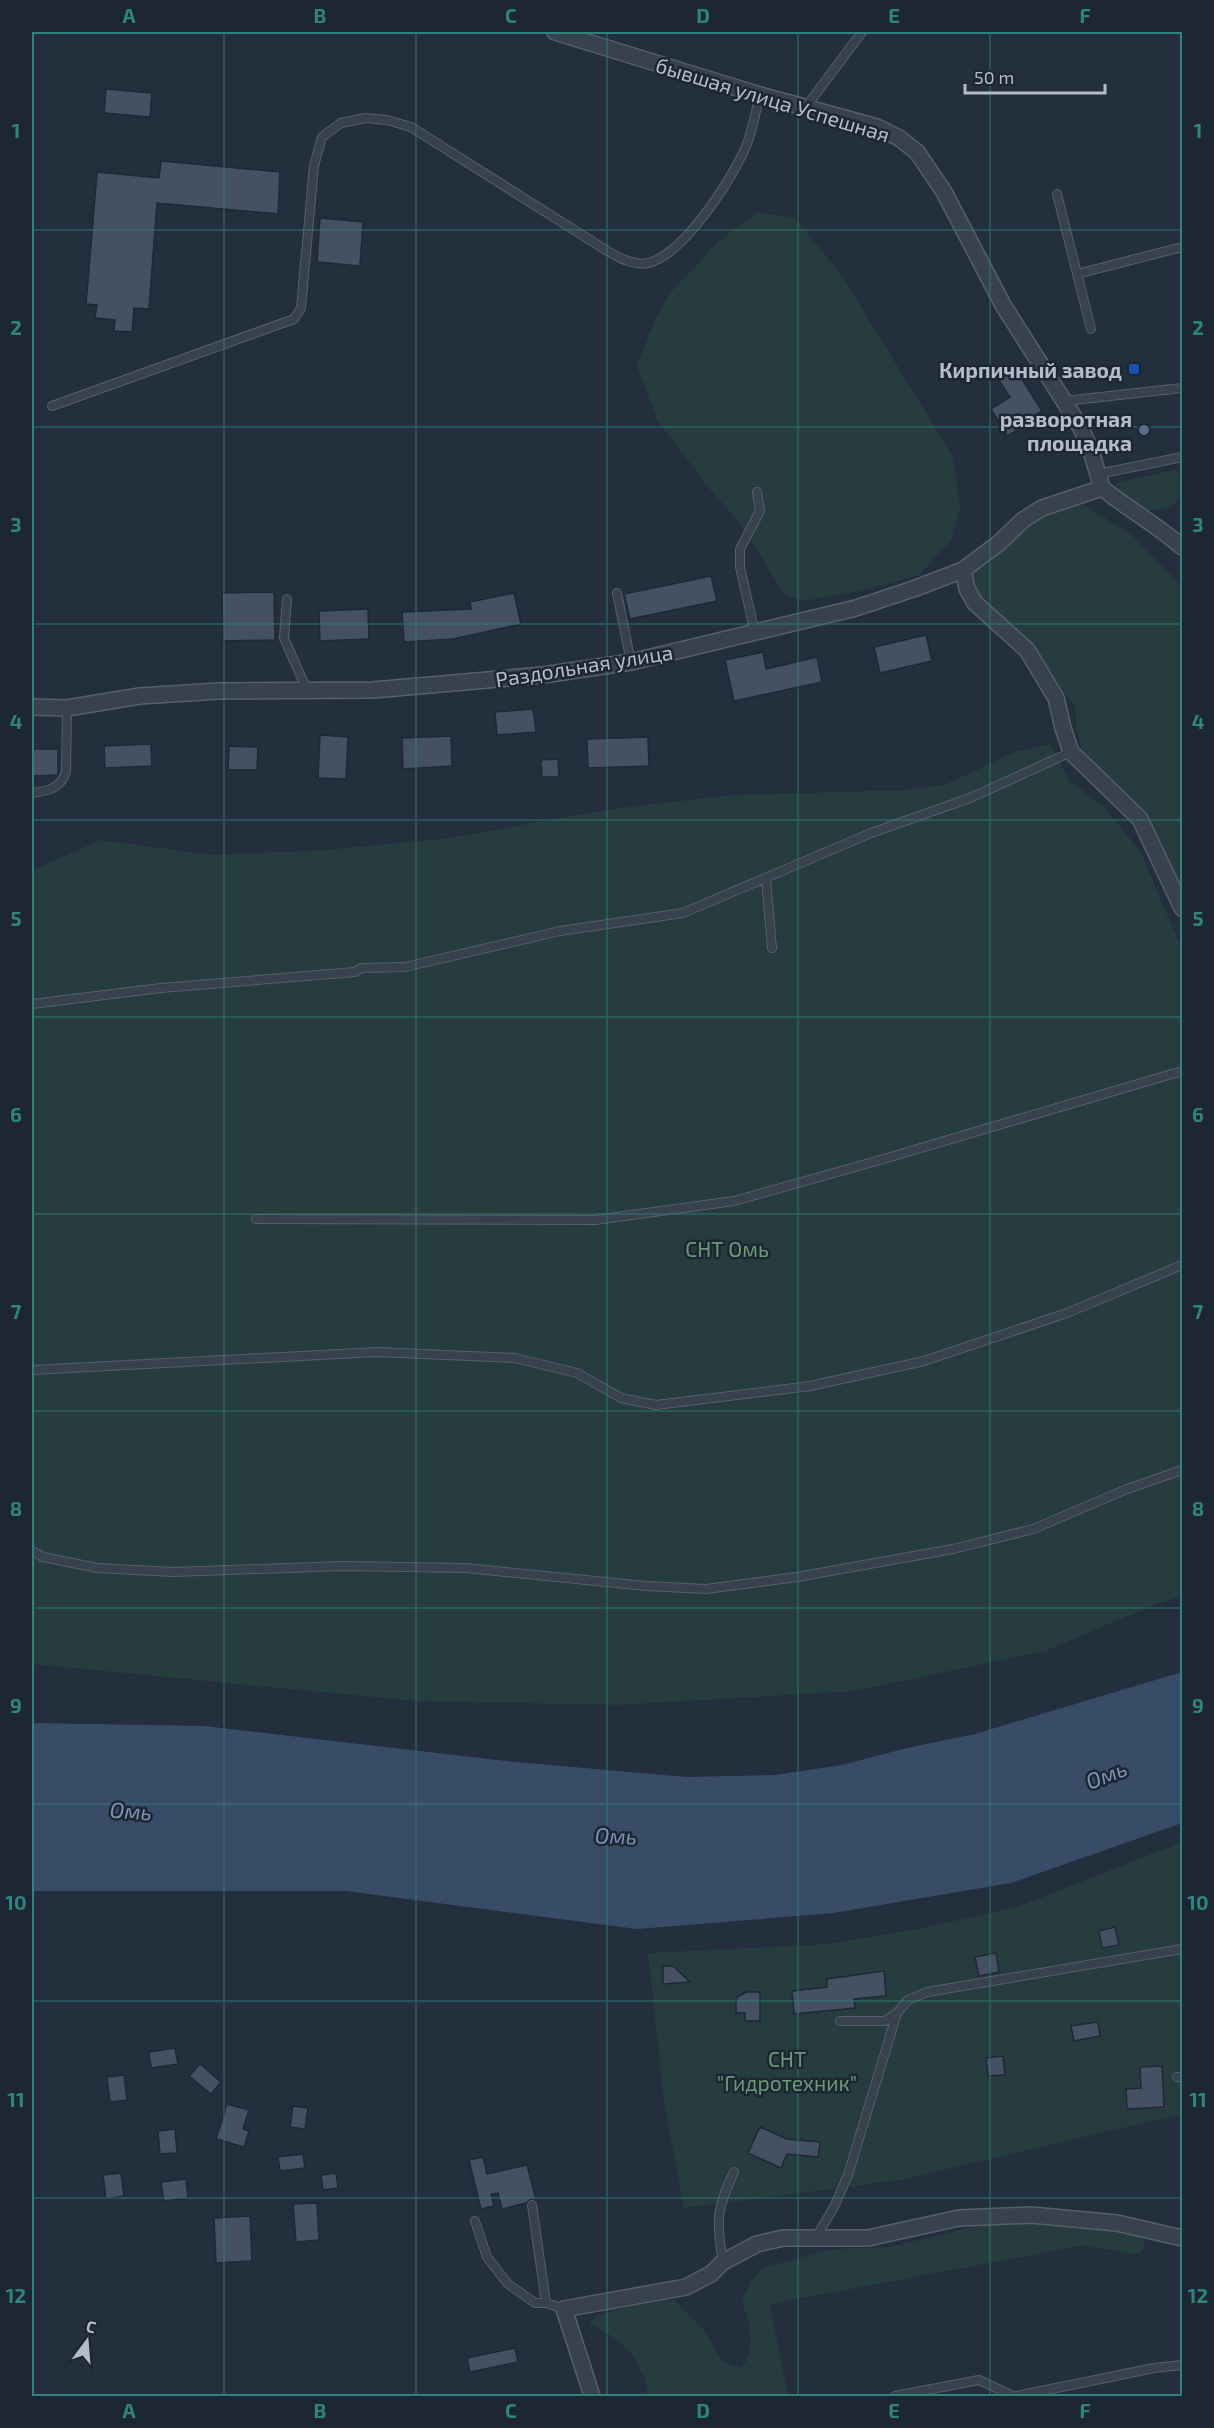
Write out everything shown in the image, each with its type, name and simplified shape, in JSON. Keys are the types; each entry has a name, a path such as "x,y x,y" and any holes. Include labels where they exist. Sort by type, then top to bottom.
{"street":[{"name":"бывшая улица Успешная","path":"555,32 760,95 878,127 899,138 917,152 944,192 1003,305 1081,428 1100,481"},
{"path":"1100,481 1119,502 1163,530 1182,547"},
{"name":"Раздольная улица","path":"32,706 67,708 140,696 219,691 384,689 543,675 631,662 856,608 963,570 999,543 1023,520 1042,508 1100,481"},
{"path":"963,570 967,589 975,603 1027,650 1056,698 1071,752 1140,819 1182,908"},
{"path":"592,2397 564,2309 686,2287 711,2274 723,2262 757,2244 783,2238 868,2238 959,2218 1031,2215 1117,2223 1182,2238"}],"lane":[{"path":"806,107 862,32"},
{"path":"52,406 294,320 301,308 314,166 322,137 342,123 365,118 387,120 411,127 609,252 628,262 646,264 662,258 686,238 720,192 744,152 760,95"},
{"path":"1057,194 1091,329"},
{"path":"1077,274 1182,248"},
{"path":"1065,401 1182,388"},
{"path":"1100,481 1182,458"},
{"path":"755,634 740,567 740,549 760,511 757,492"},
{"path":"616,593 631,662"},
{"path":"287,599 284,638 308,690"},
{"path":"32,793 52,790 63,779 66,772 67,708"},
{"path":"32,1004 161,988 355,972 361,968 405,967 560,931 683,913 871,833 970,798 1071,752"},
{"path":"766,879 772,948"},
{"path":"256,1219 595,1220 734,1201 1182,1071"},
{"path":"32,1370 377,1352 515,1358 577,1373 621,1398 656,1405 810,1386 924,1361 1068,1313 1182,1266"},
{"path":"32,1551 43,1557 97,1568 173,1572 343,1566 466,1568 646,1586 706,1589 797,1577 942,1551 1033,1529 1127,1489 1182,1470"},
{"path":"840,2021 885,2021 897,2013 908,2000 927,1992 1182,1948"},
{"path":"816,2237 848,2175 897,2013"},
{"path":"723,2262 718,2220 721,2199 734,2172"},
{"path":"532,2205 546,2303"},
{"path":"475,2221 488,2257 508,2284 535,2303 546,2303 564,2309"},
{"path":"895,2397 980,2380 1015,2397 1154,2368 1182,2365"}],"green space":[{"path":"757,212 795,218 843,277 953,457 960,508 951,540 919,575 861,591 803,601 785,595 741,525 709,488 658,421 637,367 652,326 670,293 718,242"},
{"path":"1175,470 1182,477 1180,494 1175,503 1164,508 1147,511 1113,489 1119,482"},
{"path":"1077,505 1088,507 1133,536 1182,587 1182,896 1145,816 1083,753 1077,733 1075,706 1038,656 1006,619 986,604 971,581 972,571 1033,520"},
{"name":"СНТ Омь","path":"1050,744 1070,782 1104,806 1141,853 1182,949 1182,1596 1151,1606 1046,1651 855,1691 618,1705 415,1701 32,1664 32,870 101,840 212,855 325,850 450,838 611,809 732,795 904,790 947,784 1014,752"},
{"name":"СНТ \"Гидротехник\"","path":"1182,1842 1182,2114 900,2180 684,2208 664,2101 648,1953 826,1944 922,1928 1017,1907"},
{"path":"1059,2222 1143,2236 1145,2245 1140,2253 1130,2254 1086,2245 770,2304 788,2396 644,2396 648,2391 644,2378 640,2367 628,2350 611,2336 589,2324 594,2317 635,2304 665,2299 675,2301 703,2329 723,2362 741,2368 751,2344 742,2301 750,2282 763,2268 832,2249 890,2247 984,2224"}],"water":[{"name":"Омь","path":"1182,1672 1182,1823 1011,1883 833,1913 637,1929 346,1891 32,1891 32,1723 204,1726 515,1762 687,1777 775,1775 842,1765 907,1748 975,1734"}],"building":[{"path":"106,89 152,93 150,117 104,113"},
{"path":"161,161 280,172 278,214 157,203 149,309 134,308 132,332 114,331 115,320 95,318 97,305 86,304 97,172 159,178"},
{"path":"320,218 363,222 360,266 317,262"},
{"path":"1015,368 1042,411 1026,421 1028,424 1007,436 991,409 1010,397 998,379"},
{"path":"711,576 717,601 630,619 624,594"},
{"path":"274,592 275,640 223,641 222,593"},
{"path":"514,593 521,624 453,639 404,642 402,612 471,609 470,602"},
{"path":"368,609 369,639 320,641 319,611"},
{"path":"926,635 932,661 880,673 874,647"},
{"path":"763,652 766,669 817,657 822,682 734,701 725,660"},
{"path":"533,709 536,732 497,735 495,712"},
{"path":"320,735 348,737 346,779 318,778"},
{"path":"451,736 452,766 403,769 402,738"},
{"path":"648,737 649,766 588,768 587,739"},
{"path":"151,744 152,766 105,768 104,746"},
{"path":"229,746 258,747 257,770 228,770"},
{"path":"32,749 58,749 58,775 32,776"},
{"path":"558,759 559,777 542,777 541,760"},
{"path":"1115,1927 1119,1945 1102,1948 1099,1931"},
{"path":"996,1953 999,1972 979,1976 975,1957"},
{"path":"663,1966 673,1966 690,1982 663,1984"},
{"path":"884,1971 886,1996 854,1999 855,2008 794,2014 792,1991 827,1987 827,1979"},
{"path":"746,1992 760,1992 760,2021 745,2021 745,2013 736,2013 736,1998"},
{"path":"1098,2022 1100,2036 1074,2041 1071,2026"},
{"path":"175,2048 178,2064 151,2068 149,2052"},
{"path":"1003,2056 1005,2075 988,2076 986,2058"},
{"path":"200,2064 221,2082 211,2094 189,2076"},
{"path":"1162,2066 1164,2107 1127,2109 1126,2089 1141,2088 1140,2067"},
{"path":"124,2075 127,2100 110,2102 107,2077"},
{"path":"227,2104 249,2110 243,2129 249,2131 244,2147 216,2139"},
{"path":"293,2106 308,2108 305,2129 290,2127"},
{"path":"760,2127 787,2139 820,2142 818,2157 787,2154 781,2168 748,2153"},
{"path":"175,2129 177,2153 160,2154 158,2131"},
{"path":"303,2154 305,2168 280,2171 278,2157"},
{"path":"483,2157 487,2174 527,2165 536,2200 531,2199 526,2203 502,2209 498,2193 491,2194 494,2206 481,2209 469,2160"},
{"path":"121,2173 124,2196 106,2199 103,2175"},
{"path":"336,2173 338,2188 323,2190 321,2175"},
{"path":"186,2179 188,2198 164,2201 161,2182"},
{"path":"317,2203 319,2240 296,2242 293,2204"},
{"path":"250,2216 252,2261 216,2263 214,2218"},
{"path":"515,2348 518,2362 470,2372 467,2358"}],"place":[{"name":"Кирпичный завод","path":"1134,369"},
{"name":"разворотная площадка","path":"1144,430"}]}
